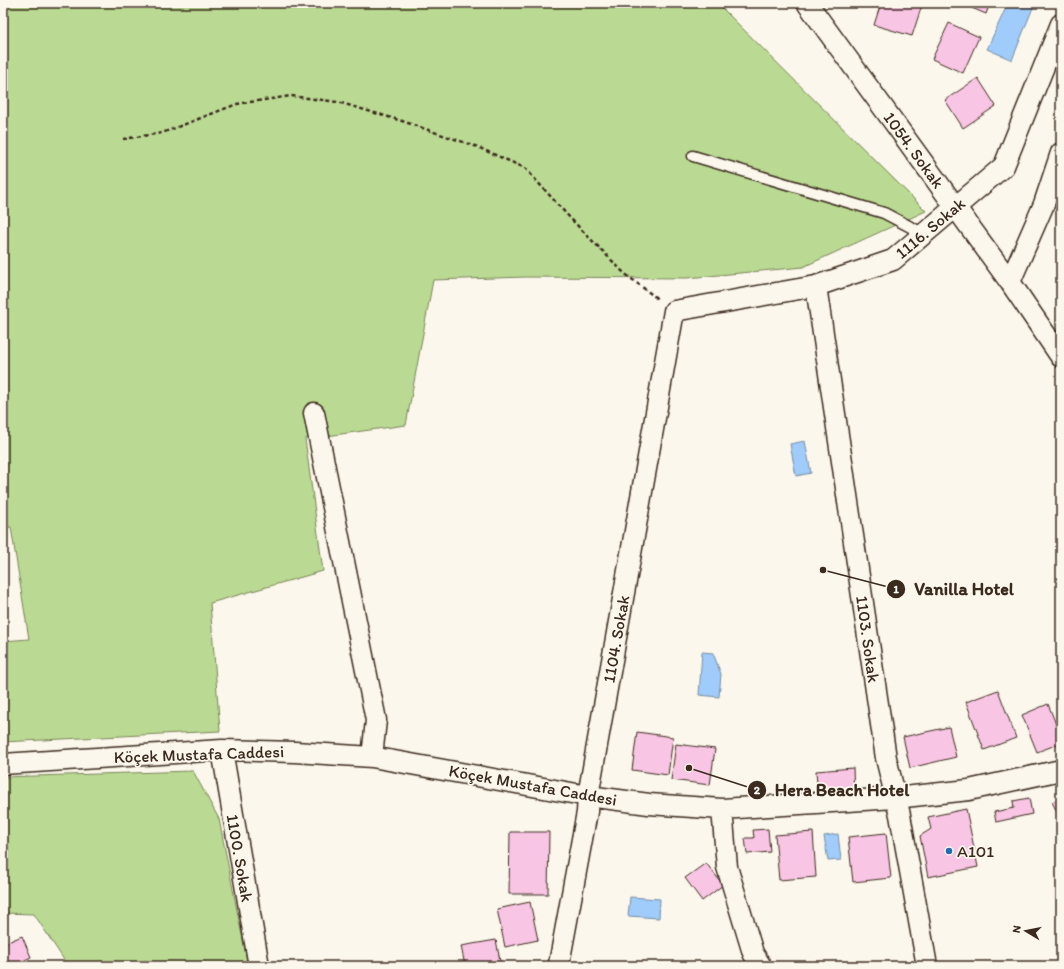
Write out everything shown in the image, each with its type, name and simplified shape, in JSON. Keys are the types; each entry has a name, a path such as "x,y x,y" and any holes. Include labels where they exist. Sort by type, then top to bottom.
{"street":[{"name":"1054. Sokak","path":"807,3 1010,282 1061,357"},
{"name":"1116. Sokak","path":"674,311 816,286 893,260 1004,166 1061,24"},
{"path":"1010,282 1044,204 1061,153"},
{"name":"1103. Sokak","path":"816,286 886,758 900,815 927,966"},
{"name":"1104. Sokak","path":"558,966 587,812 588,796 674,311"},
{"path":"314,414 376,720 372,758"},
{"name":"Köçek Mustafa Caddesi","path":"3,764 222,750 295,752 372,758 588,796 649,804 722,809 895,798 969,790 1061,770"},
{"name":"1100. Sokak","path":"222,750 259,966"},
{"path":"722,809 727,867 754,953 761,966"}],"lane":[{"path":"693,156 884,213 924,234"}],"path":[{"path":"123,139 162,133 237,104 291,96 338,102 402,121 475,146 525,168 570,218 624,273 674,311"}],"green space":[{"path":"3,3 717,3 926,211 803,267 687,278 526,277 433,280 406,425 305,439 323,571 210,603 220,731 3,742 3,641 29,639 11,527 3,527"},
{"path":"193,771 219,819 248,966 68,966 34,914 3,913 3,777"}],"water":[{"path":"1008,3 1030,3 1034,5 1012,60 987,49"},
{"path":"805,441 811,473 796,476 790,444"},
{"path":"702,652 713,653 721,674 719,697 699,695"},
{"path":"838,834 841,860 828,861 824,836"},
{"path":"630,897 660,899 659,918 628,916"}],"building":[{"path":"881,3 916,3 922,5 912,36 874,25"},
{"path":"960,3 990,3 986,14"},
{"path":"949,23 979,37 963,73 932,59"},
{"path":"978,78 996,106 963,128 945,100"},
{"path":"998,690 1016,738 984,750 966,702"},
{"path":"1048,704 1061,737 1061,743 1037,752 1022,715"},
{"path":"949,727 956,757 910,768 903,737"},
{"path":"637,732 673,737 668,775 632,770"},
{"path":"676,744 715,749 710,785 671,780"},
{"path":"853,768 854,793 818,796 816,771"},
{"path":"1029,798 1032,814 996,822 994,812 1014,808 1013,801"},
{"path":"1061,798 1061,820 1052,802"},
{"name":"A101","path":"966,809 978,867 928,877 920,836 931,829 928,817"},
{"path":"768,829 770,852 747,854 745,838 754,838 753,830"},
{"path":"510,832 549,832 548,894 509,894"},
{"path":"813,832 816,877 779,880 775,835"},
{"path":"886,833 891,878 853,882 848,837"},
{"path":"706,863 723,885 702,901 685,878"},
{"path":"530,902 538,940 505,947 497,909"},
{"path":"22,936 31,957 12,966 3,966 3,944"},
{"path":"496,940 501,966 465,966 461,946"}],"place":[{"name":"Vanilla Hotel","path":"823,570"},
{"name":"Hera Beach Hotel","path":"689,768"},
{"name":"A101","path":"949,851"}]}
